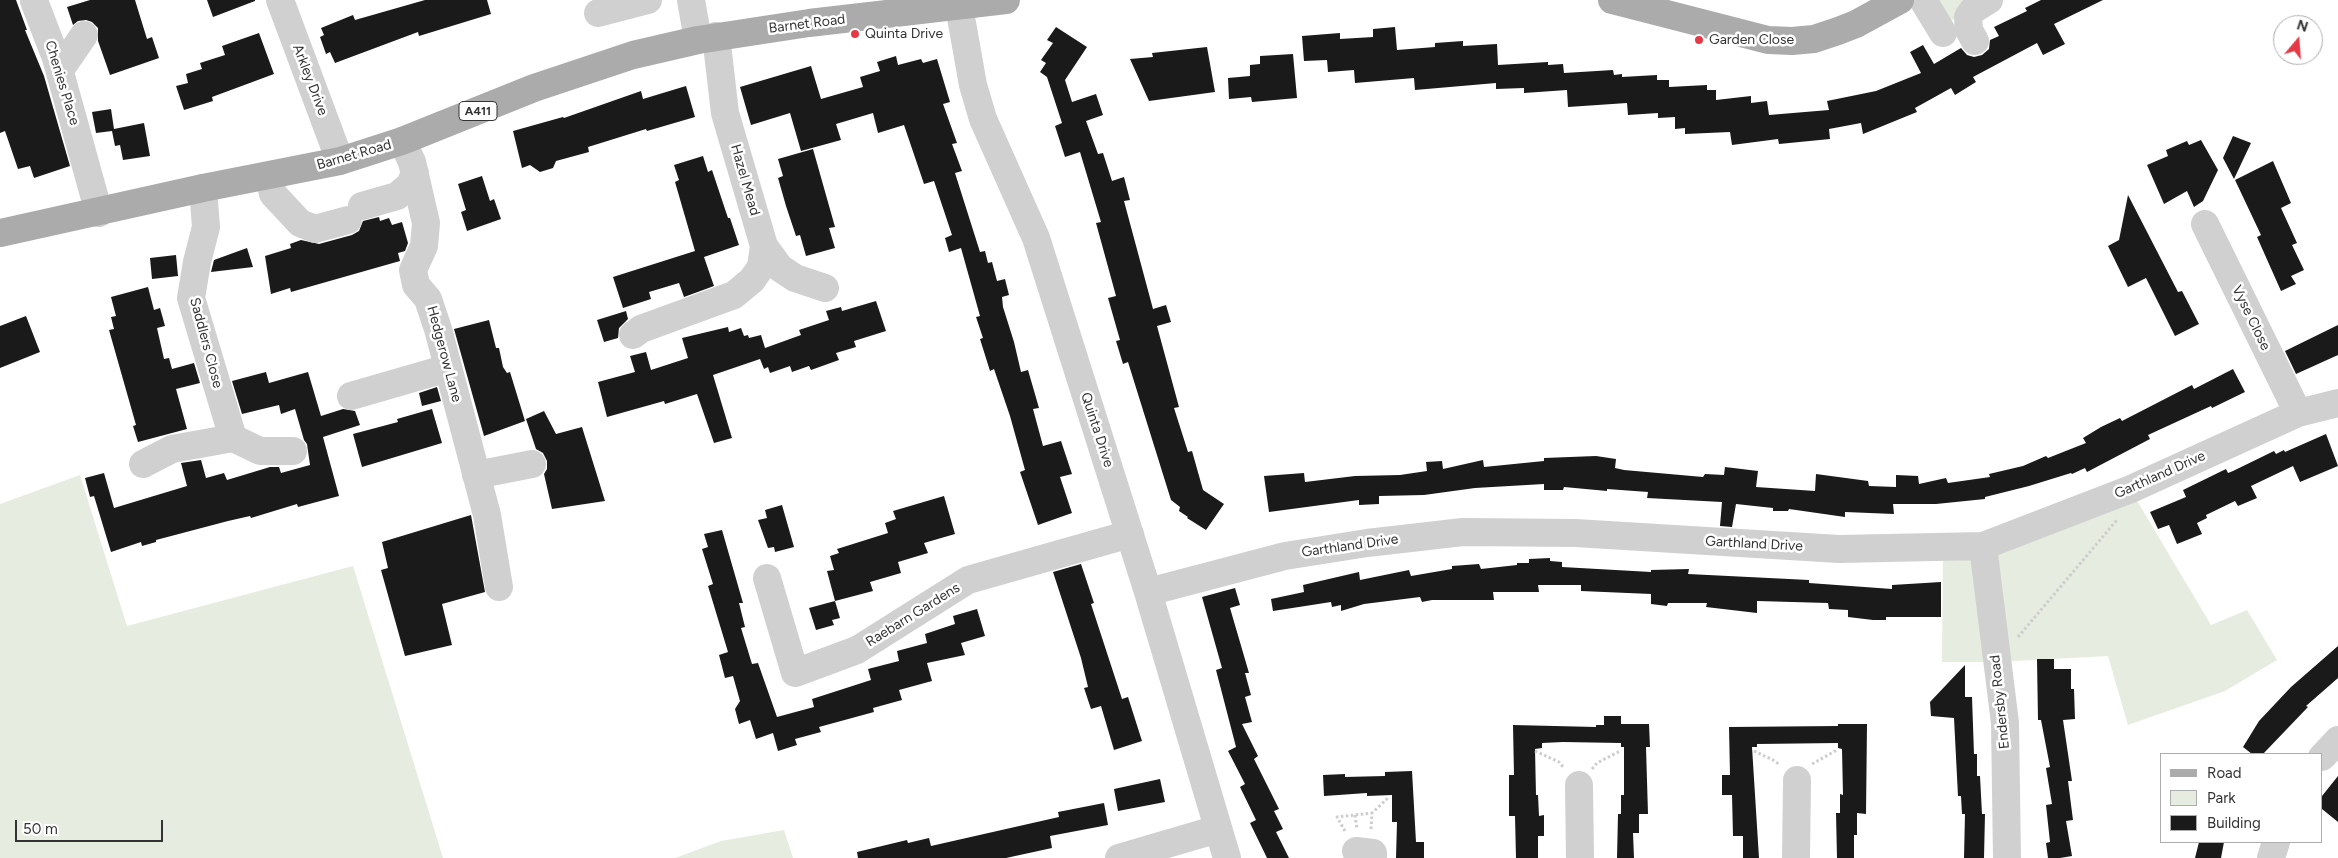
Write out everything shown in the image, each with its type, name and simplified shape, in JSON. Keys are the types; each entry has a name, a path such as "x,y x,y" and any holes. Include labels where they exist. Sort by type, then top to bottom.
{"main road":[{"name":"Barnet Road","path":"0,233 99,213 203,188 340,161 402,140 534,88 632,55 707,38 885,7 959,6 1006,0"},
{"path":"1612,0 1663,7 1768,40 1792,41 1814,39 1838,31 1856,24 1900,0"}],"street":[{"name":"Arkley Drive","path":"280,0 340,161"},
{"path":"598,13 648,0"},
{"path":"691,0 707,38"},
{"path":"1923,0 1943,33"},
{"path":"1975,41 1969,30 1968,17 1973,10 1989,0"},
{"name":"Chenies Place","path":"34,1 60,70 99,213"},
{"name":"Quinta Drive","path":"959,6 974,85 983,118 1036,238 1148,592 1227,858"},
{"path":"60,70 84,35"},
{"name":"Hazel Mead","path":"707,38 764,246 780,268 795,278 825,288"},
{"name":"Hedgerow Lane","path":"402,140 415,173 426,223 424,246 413,270 416,284 428,299 448,368 487,515 499,587"},
{"path":"269,176 273,194 300,223 315,229 397,196 410,185 415,173"},
{"name":"Saddlers Close","path":"203,188 206,227 197,262 191,298 233,438"},
{"name":"Vyse Close","path":"2205,224 2298,412"},
{"path":"633,335 641,329 734,295 752,280 761,267 764,246"},
{"path":"351,396 448,368"},
{"name":"Garthland Drive","path":"1148,592 1285,556 1367,543 1463,532 1575,533 1839,549 1983,546 2131,490 2298,412 2338,404"},
{"path":"143,464 172,449 233,438 260,451 293,451"},
{"path":"476,475 532,464"},
{"name":"Raebarn Gardens","path":"767,578 795,674 857,650 968,580 1130,534"},
{"name":"Endersby Road","path":"1983,546 2005,723 2007,858"},
{"path":"2323,756 2338,740"},
{"path":"1796,858 1797,780"},
{"path":"1579,785 1580,858"},
{"path":"1118,858 1218,829"},
{"path":"2271,858 2276,843"}],"path":[{"path":"1996,662 2136,498 2131,490"},
{"path":"1754,751 1773,760 1797,780 1816,760 1837,750"},
{"path":"1535,751 1559,762 1579,785 1597,763 1620,751"},
{"path":"1367,854 1336,817 1372,813 1389,797"},
{"path":"1367,854 1372,813"}],"green space":[{"path":"1939,0 1989,0 1968,17 1951,20"},
{"path":"80,475 127,626 353,566 443,858 0,858 0,504"},
{"path":"2136,499 2211,625 2247,610 2277,660 2225,691 2128,725 2108,656 1996,662 1942,662 1943,546"},
{"path":"784,830 793,858 675,858 721,841"}],"building":[{"path":"0,0 16,0 27,30 25,30 44,76 70,166 34,178 30,166 18,169 5,131 0,133"},
{"path":"90,0 135,0 147,39 152,37 159,58 110,75 98,41 98,28 92,22 86,20 78,21 73,25 67,7"},
{"path":"207,0 255,0 255,1 213,17"},
{"path":"425,0 487,0 491,14 419,36 418,32 335,63 330,52 326,54 320,37 324,35 321,28 353,15 355,20"},
{"path":"2041,0 2103,0 2054,24 2065,44 2043,55 2037,43 1973,77 1976,82 1955,95 1951,88 1915,108 1917,112 1863,134 1861,123 1829,129 1830,139 1779,144 1778,139 1732,145 1730,132 1685,134 1685,128 1675,129 1675,117 1658,118 1658,113 1628,115 1627,103 1568,107 1567,90 1524,93 1524,88 1496,89 1496,83 1415,90 1414,78 1355,83 1354,70 1328,72 1327,60 1304,61 1302,36 1340,33 1340,39 1373,37 1373,29 1395,27 1397,50 1435,47 1435,43 1463,41 1463,46 1497,44 1498,65 1548,62 1548,65 1563,64 1564,73 1613,70 1614,75 1622,74 1622,77 1657,75 1657,80 1669,80 1669,87 1707,85 1707,90 1716,90 1716,100 1751,96 1751,103 1767,101 1769,115 1829,110 1827,101 1876,91 1921,73 1910,52 1923,45 1934,64 1961,48 1967,55 1974,57 1982,55 1989,49 1990,40 1999,36 1994,27 2027,11 2025,8"},
{"path":"1056,27 1087,47 1065,80 1072,102 1096,94 1103,115 1086,121 1098,154 1103,153 1112,181 1124,177 1130,200 1124,201 1153,309 1166,305 1171,322 1157,326 1179,407 1174,408 1188,452 1192,451 1203,490 1224,504 1206,530 1187,518 1179,511 1180,507 1171,500 1128,362 1123,364 1116,341 1120,340 1108,298 1116,296 1096,223 1101,222 1080,152 1065,157 1055,126 1062,123 1047,77 1040,72 1046,63 1041,60 1053,43 1047,40"},
{"path":"259,33 274,74 212,97 213,101 184,110 176,86 188,83 186,74 202,69 200,63 225,55 222,46"},
{"path":"1207,47 1215,92 1149,101 1130,59 1153,57 1152,53"},
{"path":"1293,54 1297,98 1252,102 1251,97 1229,99 1228,78 1250,76 1250,65 1260,64 1260,56"},
{"path":"896,56 898,65 921,59 923,63 937,59 950,102 943,104 957,143 952,144 962,171 955,173 980,252 985,251 988,263 992,262 997,281 1005,279 1009,295 1002,297 1003,307 1021,372 1028,370 1039,408 1033,409 1043,446 1061,441 1072,474 1060,477 1072,513 1038,525 1020,472 1025,470 1010,416 994,369 990,371 980,339 983,338 976,317 980,316 961,248 949,252 945,238 952,235 934,181 924,184 904,125 878,133 873,113 836,124 841,140 801,151 790,113 751,125 740,87 811,66 821,99 863,87 860,77 880,71 877,62"},
{"path":"686,86 695,117 647,131 646,129 588,147 589,152 556,161 553,168 540,172 530,165 522,168 513,131 564,118 641,91 643,99"},
{"path":"111,109 114,129 144,123 150,156 123,160 120,145 115,146 112,131 96,133 92,112"},
{"path":"2233,136 2251,143 2234,179 2223,158"},
{"path":"2201,140 2218,170 2203,201 2194,207 2187,191 2164,204 2147,165 2168,156 2166,150 2187,141 2189,145"},
{"path":"813,149 835,227 829,228 835,248 806,256 800,235 796,236 786,206 778,178 783,176 778,159"},
{"path":"703,156 708,172 712,170 739,245 704,257 714,286 684,297 679,283 649,292 651,299 623,308 613,277 695,251 675,182 679,180 674,165"},
{"path":"2273,161 2291,203 2281,208 2297,243 2292,245 2304,270 2291,276 2296,284 2281,291 2257,237 2261,235 2235,180"},
{"path":"482,176 490,201 494,199 501,219 467,231 461,212 466,210 458,184"},
{"path":"2128,195 2178,292 2182,291 2199,324 2175,336 2146,278 2128,287 2108,246 2119,240"},
{"path":"379,217 380,221 389,218 392,225 402,222 408,243 405,251 398,253 400,261 291,292 290,288 271,294 265,256 291,248 290,244 301,240 319,244 352,235 359,231 363,221"},
{"path":"247,248 253,267 211,272 214,260"},
{"path":"176,255 178,276 152,279 150,258"},
{"path":"148,287 154,310 160,308 165,326 157,328 164,359 169,358 172,369 194,363 200,383 176,389 187,429 138,442 133,426 136,425 109,330 114,329 111,317 116,316 111,297"},
{"path":"876,301 886,331 854,341 856,347 836,353 839,360 811,370 809,366 792,372 790,366 770,373 768,367 764,369 760,359 713,375 732,438 714,443 697,394 665,404 664,401 607,417 598,382 635,372 630,356 646,352 651,370 688,358 682,338 728,327 729,332 741,328 744,336 748,335 749,338 761,335 765,348 801,335 799,330 829,320 826,311 841,307 842,311"},
{"path":"626,311 628,319 619,328 618,338 604,342 597,320"},
{"path":"26,316 40,352 0,368 0,326"},
{"path":"489,320 496,348 499,348 503,367 507,373 510,372 525,421 484,436 454,329"},
{"path":"2338,325 2338,355 2296,374 2285,351"},
{"path":"2233,369 2245,392 2148,435 2150,439 2087,472 2085,468 2072,474 1985,497 1985,499 1936,504 1893,504 1894,514 1845,512 1845,517 1789,509 1788,511 1773,511 1773,508 1736,504 1732,527 1720,526 1722,502 1647,498 1648,492 1607,489 1607,491 1564,487 1563,490 1544,490 1544,484 1475,488 1424,495 1379,496 1379,504 1359,505 1359,500 1269,512 1264,476 1304,473 1305,482 1355,476 1400,475 1427,471 1426,462 1442,461 1443,469 1483,460 1484,467 1544,461 1544,458 1596,456 1616,459 1615,468 1624,470 1703,477 1705,474 1724,475 1725,467 1758,471 1756,487 1815,491 1816,474 1868,481 1869,486 1896,487 1896,475 1918,476 1919,484 1946,478 1948,483 1990,477 1989,474 2023,466 2046,456 2048,458 2086,443 2083,438 2101,427 2120,418 2122,421 2192,385 2194,389"},
{"path":"266,372 269,383 308,372 321,416 343,409 355,411 360,425 323,437 339,496 298,507 297,504 251,518 250,516 228,521 156,540 156,542 142,546 141,542 111,552 94,496 90,497 85,478 104,473 114,508 187,486 181,463 201,460 206,478 224,473 227,480 270,467 279,467 281,473 310,465 307,444 304,440 295,409 281,414 279,405 242,414 232,381"},
{"path":"437,387 441,401 422,406 419,393"},
{"path":"432,409 442,443 362,467 353,434 398,422 397,419"},
{"path":"544,411 556,434 582,427 605,501 552,509 544,474 547,469 547,461 543,453 536,449 526,419"},
{"path":"2326,434 2338,466 2300,482 2293,466 2251,486 2257,498 2238,506 2235,501 2206,515 2207,518 2197,523 2202,534 2177,544 2169,525 2158,529 2150,512 2186,497 2183,490 2226,469 2228,473 2274,451 2276,454 2284,450 2285,452"},
{"path":"944,496 955,534 924,543 928,553 898,562 901,573 870,582 873,591 835,601 827,571 834,570 830,556 839,553 837,549 888,533 885,523 896,519 893,511"},
{"path":"782,505 794,547 775,552 774,547 768,548 758,520 767,518 765,510"},
{"path":"471,515 485,592 442,604 452,645 405,656 381,570 388,568 382,542"},
{"path":"722,530 743,603 739,603 745,627 741,628 752,664 758,663 777,717 814,707 812,699 871,680 868,669 899,661 897,651 927,643 925,634 955,624 953,616 977,609 985,636 961,643 965,655 927,663 932,681 899,690 902,700 873,708 874,712 819,727 821,732 795,739 797,745 778,751 773,733 756,739 750,720 739,724 735,709 740,701 733,676 725,678 719,655 728,652 708,586 713,584 702,549 708,547 704,534"},
{"path":"1550,558 1550,561 1562,562 1562,567 1651,572 1651,570 1689,569 1688,574 1809,580 1809,583 1892,589 1892,585 1941,582 1941,617 1886,617 1886,620 1873,620 1848,617 1848,610 1829,609 1828,603 1757,601 1757,613 1706,607 1707,603 1668,603 1667,606 1651,604 1651,594 1581,591 1581,585 1538,585 1539,592 1493,592 1494,600 1432,600 1422,602 1420,597 1364,604 1341,611 1341,605 1332,607 1331,602 1273,611 1271,599 1304,592 1303,585 1359,572 1360,580 1409,570 1411,576 1452,569 1452,566 1479,564 1481,569 1529,563 1529,559"},
{"path":"1081,564 1094,603 1091,604 1122,699 1128,697 1142,741 1114,750 1101,706 1091,709 1084,688 1088,687 1081,658 1053,572"},
{"path":"1235,588 1240,605 1230,608 1249,673 1245,673 1251,695 1245,697 1252,722 1242,724 1258,756 1254,759 1279,809 1274,811 1283,829 1276,832 1289,858 1267,858 1250,823 1256,820 1240,787 1245,784 1228,751 1236,747 1216,670 1222,668 1202,597"},
{"path":"835,601 840,618 832,620 834,625 816,630 809,608"},
{"path":"2338,646 2338,678 2306,706 2308,707 2264,753 2251,753 2243,747 2259,721 2291,687"},
{"path":"2037,659 2054,659 2054,669 2071,669 2071,689 2074,689 2075,719 2063,720 2072,781 2068,781 2073,820 2066,821 2072,856 2060,858 2048,858 2046,843 2050,842 2046,805 2052,804 2046,768 2050,767 2041,720 2038,720"},
{"path":"1965,665 1965,697 1972,697 1974,754 1977,754 1977,776 1980,776 1982,814 1985,814 1984,858 1964,858 1965,814 1962,814 1961,796 1958,796 1954,718 1931,716 1930,702"},
{"path":"1604,716 1621,716 1621,724 1649,724 1650,747 1646,747 1648,814 1639,814 1639,833 1633,833 1634,858 1617,858 1618,814 1621,814 1621,795 1624,795 1624,747 1621,747 1621,743 1563,742 1542,743 1542,748 1535,749 1536,795 1538,795 1539,816 1544,815 1544,836 1538,836 1538,858 1516,858 1515,816 1509,816 1509,775 1514,775 1513,725 1596,727 1596,725 1604,725"},
{"path":"1838,724 1867,724 1866,814 1857,813 1857,835 1854,835 1854,858 1837,858 1836,813 1840,813 1840,794 1843,795 1842,749 1838,748 1838,743 1757,744 1757,747 1752,747 1759,858 1743,858 1743,836 1733,836 1732,795 1722,795 1722,775 1730,775 1729,727 1838,726"},
{"path":"1412,771 1416,842 1424,842 1424,858 1396,858 1397,822 1392,822 1392,795 1367,796 1367,793 1324,796 1323,775 1345,774 1345,777 1385,776 1385,772"},
{"path":"2338,776 2338,822 2323,810 2323,795"},
{"path":"1160,779 1165,802 1118,811 1114,789"},
{"path":"1104,803 1108,825 1050,836 1052,848 1006,858 858,858 857,852 907,840 908,843 929,838 931,846 1059,817 1058,812"},
{"path":"2199,843 2224,843 2221,858 2195,858"}],"place":[{"name":"Quinta Drive","path":"855,34"},
{"name":"Garden Close","path":"1699,40"}]}
